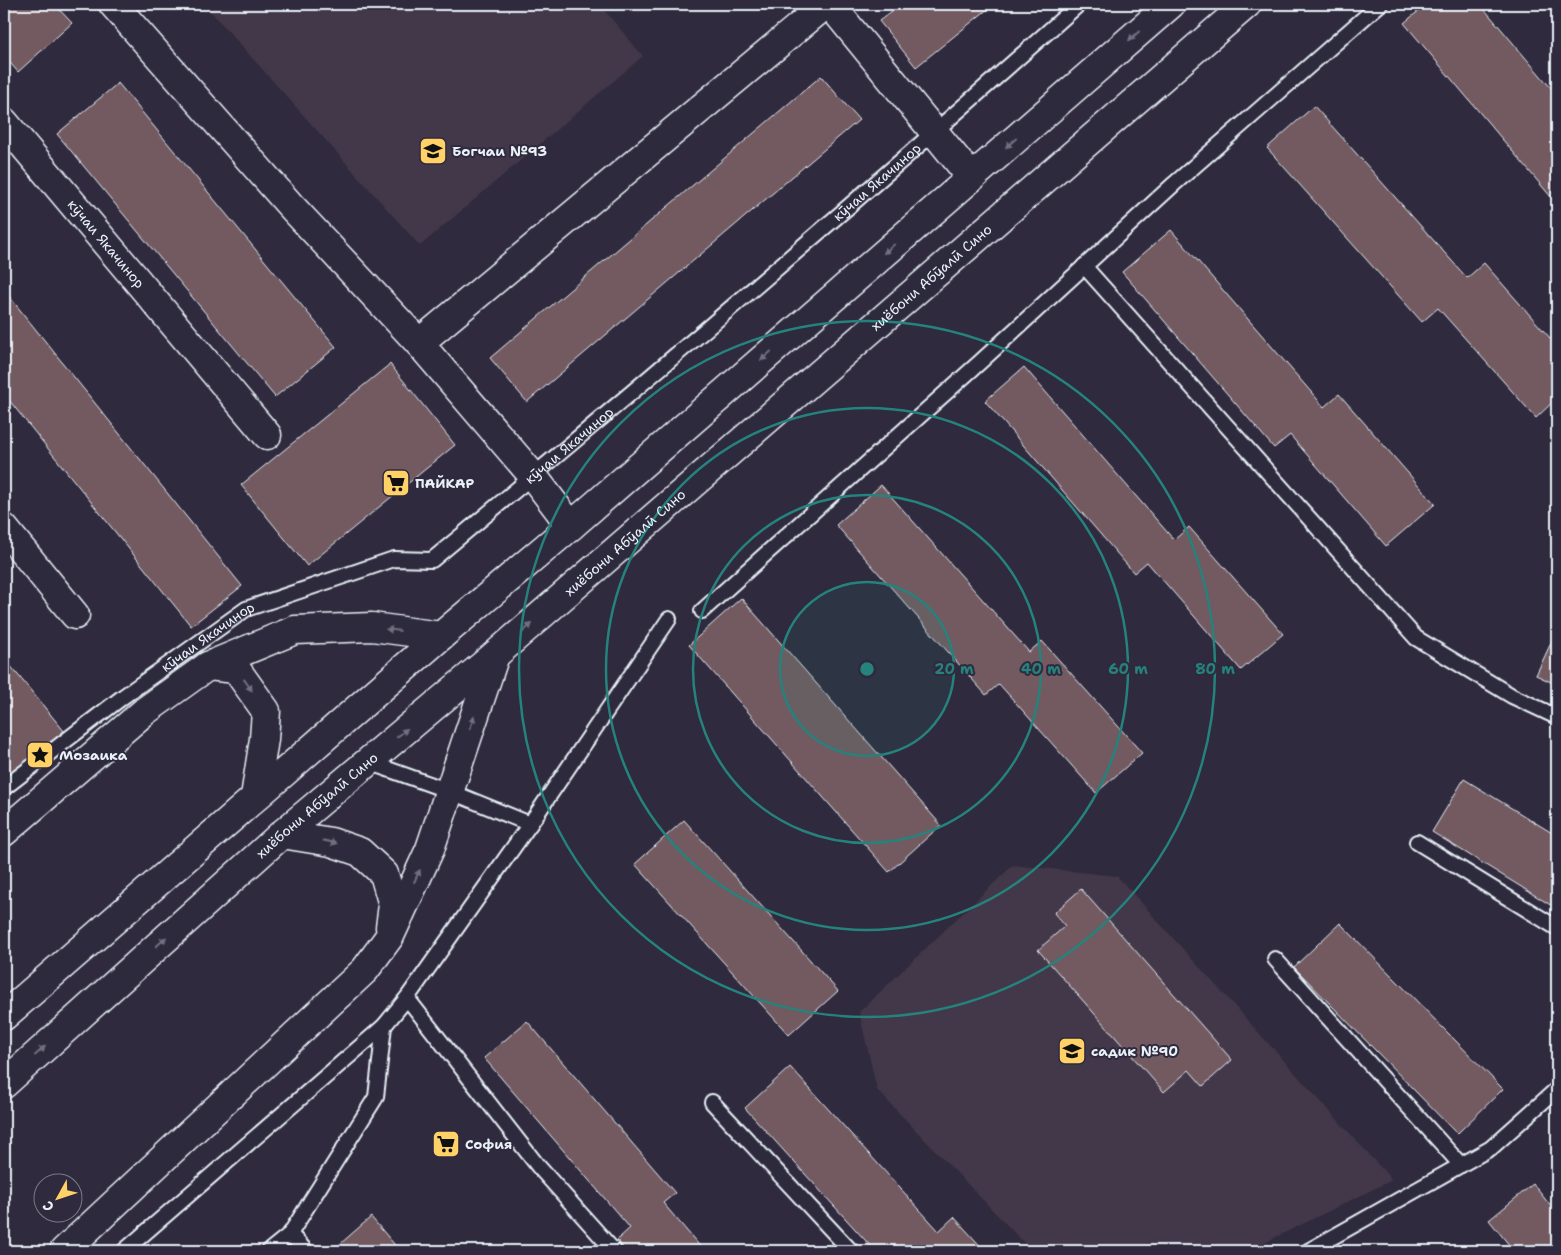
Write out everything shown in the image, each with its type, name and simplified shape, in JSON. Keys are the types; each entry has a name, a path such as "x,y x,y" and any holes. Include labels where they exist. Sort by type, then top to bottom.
{"main road":[{"path":"113,4 290,206 419,343 533,476 571,526"},
{"path":"419,343 828,4 971,177"},
{"path":"4,1016 441,636 571,526 1170,4"},
{"name":"хиёбони Абӯалӣ Сино","path":"4,1084 282,834 495,655 1247,4"},
{"name":"кӯчаи Якачинор","path":"4,122 267,435"},
{"path":"4,528 75,615"},
{"path":"4,832 146,711 208,666 296,630 372,627 441,636"},
{"path":"64,1251 365,970 390,936 430,849 495,655"},
{"path":"208,666 236,669 266,712 255,797"},
{"path":"282,834 331,842 360,852 384,874 393,905 390,936"}],"lane":[{"name":"кӯчаи Якачинор","path":"4,788 124,696 246,609 394,559 432,560 935,132 1079,4"},
{"path":"702,611 979,363 1174,184 1380,4"},
{"path":"1084,266 1416,638 1512,696 1557,717"},
{"path":"124,1251 384,1026 407,998 530,824 669,619"},
{"path":"368,762 449,791 530,824"},
{"path":"1417,842 1557,928"},
{"path":"1275,959 1461,1165"},
{"path":"407,998 538,1166 614,1251"},
{"path":"269,1251 290,1234 376,1097 384,1026"},
{"path":"1308,1251 1492,1148 1557,1090"},
{"path":"712,1102 851,1251"},
{"path":"290,1234 306,1251"}],"shaded area":[{"name":"Богчаи №93","path":"204,4 599,4 643,56 420,246"},
{"name":"садик №90","path":"1013,865 1117,876 1392,1180 1248,1251 1032,1251 877,1090 859,1012"}],"building":[{"path":"4,4 54,4 72,23 18,72 4,56"},
{"path":"901,4 994,4 916,67 879,21"},
{"path":"1427,4 1480,4 1557,95 1557,204 1404,23"},
{"path":"821,76 859,120 527,402 490,358"},
{"path":"118,83 336,347 275,397 57,134"},
{"path":"1314,106 1467,278 1484,263 1557,346 1557,398 1536,418 1438,308 1422,322 1267,148"},
{"path":"1171,230 1324,407 1339,394 1435,504 1386,546 1290,435 1274,448 1122,272"},
{"path":"4,290 242,586 191,626 4,394"},
{"path":"390,364 455,445 307,566 241,485"},
{"path":"1024,367 1174,540 1189,527 1283,634 1241,670 1147,562 1134,573 985,401"},
{"path":"881,485 1029,652 1042,641 1142,753 1096,793 999,684 986,695 836,525"},
{"path":"741,598 941,825 889,872 689,645"},
{"path":"1557,630 1557,685 1536,675"},
{"path":"4,658 64,731 11,774 4,766"},
{"path":"1464,779 1557,836 1557,909 1432,832"},
{"path":"684,820 838,991 789,1035 635,864"},
{"path":"1081,889 1232,1060 1203,1086 1189,1070 1164,1092 1038,950 1065,926 1054,913"},
{"path":"1340,923 1503,1089 1457,1134 1294,967"},
{"path":"527,1021 675,1193 663,1203 704,1251 626,1251 617,1240 630,1228 484,1058"},
{"path":"790,1067 939,1231 954,1217 985,1251 875,1251 745,1108"},
{"path":"1533,1184 1557,1214 1557,1251 1514,1251 1489,1220"},
{"path":"371,1217 400,1251 332,1251"}],"place":[{"name":"Богчаи №93","path":"433,151"},
{"name":"ПАЙКАР","path":"396,483"},
{"name":"Мозаика","path":"40,755"},
{"name":"садик №90","path":"1072,1051"},
{"name":"София","path":"446,1144"}]}
